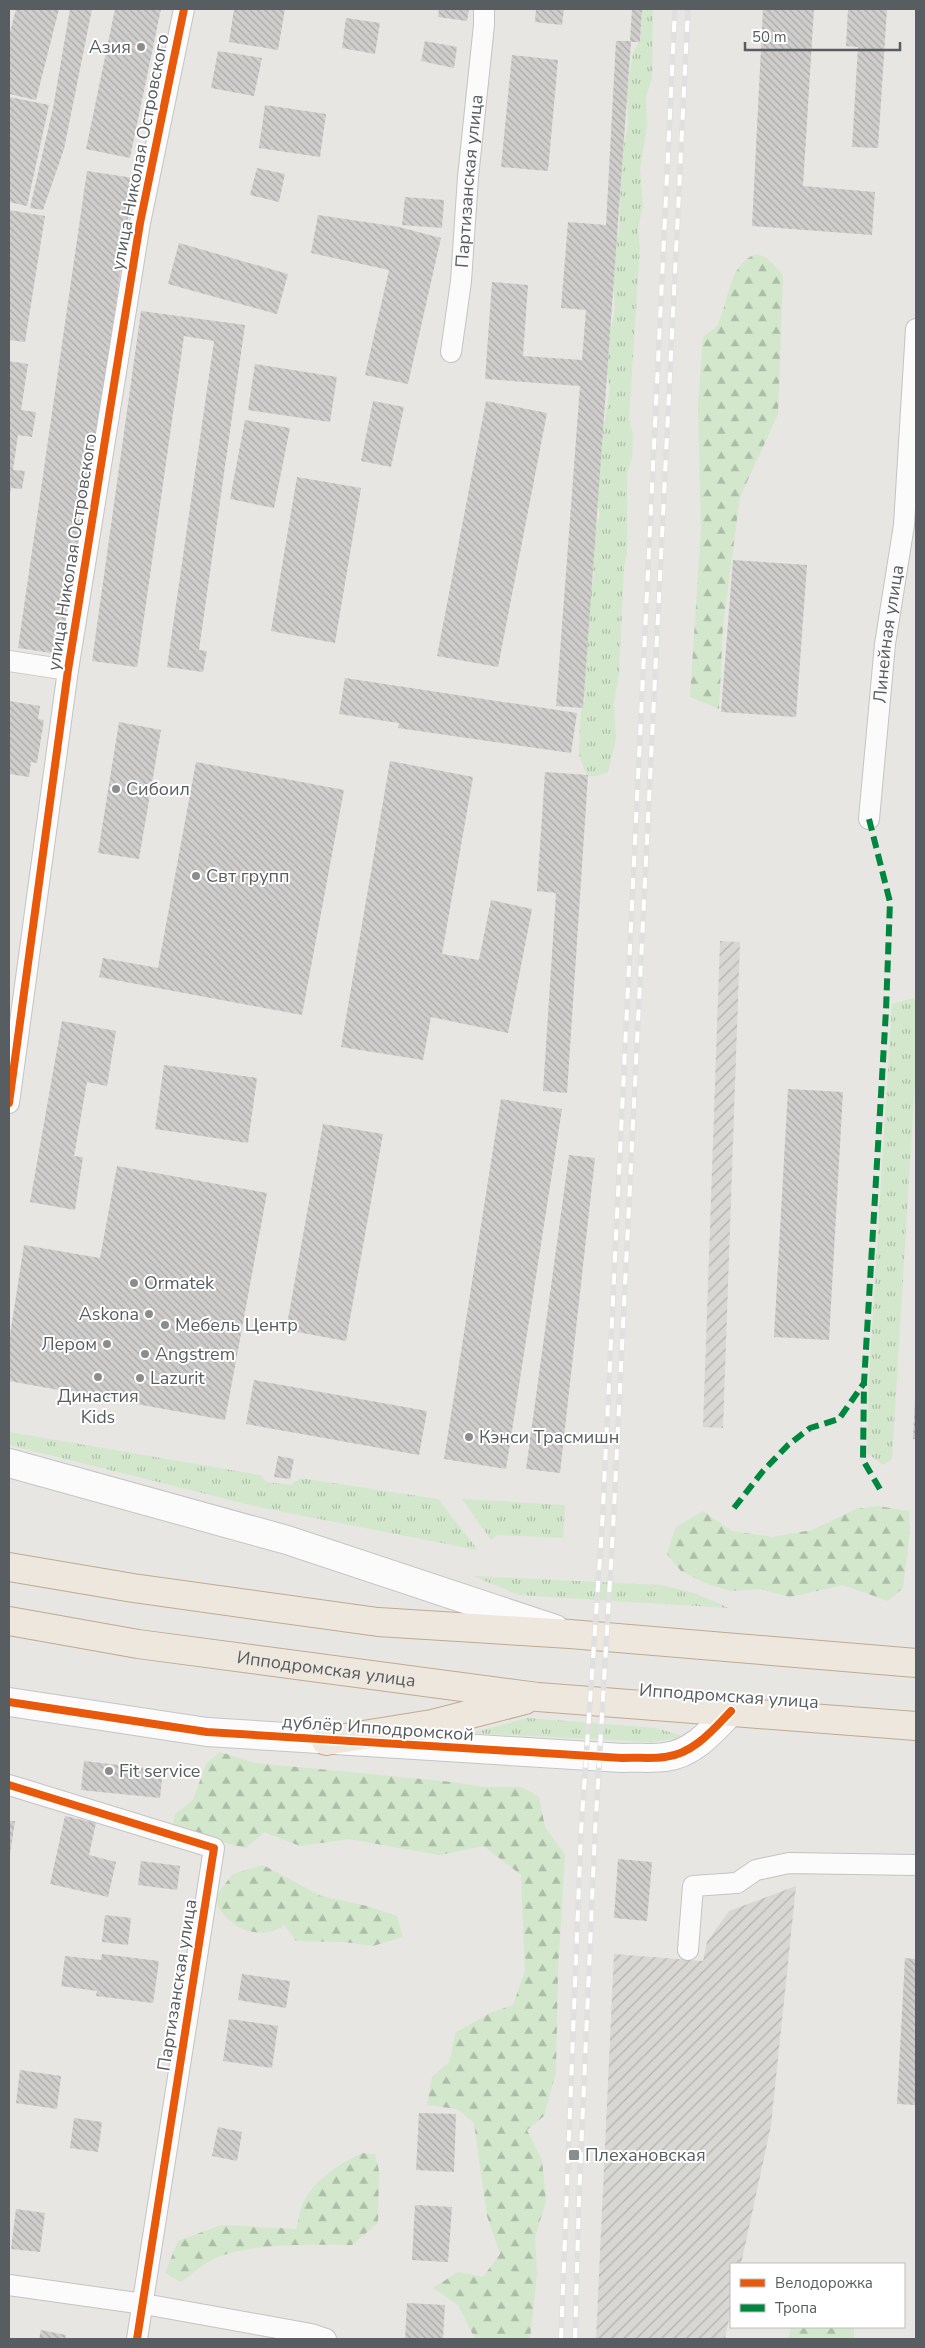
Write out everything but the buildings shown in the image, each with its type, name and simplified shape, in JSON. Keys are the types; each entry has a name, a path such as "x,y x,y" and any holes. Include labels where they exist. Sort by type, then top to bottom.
{"highway":[{"path":"9,1566 133,1588 378,1622 570,1634 916,1663"},
{"name":"Ипподромская улица","path":"9,1621 138,1644 538,1697 916,1726"},
{"path":"326,1741 432,1724 538,1697"}],"street":[{"name":"улица Николая Островского","path":"9,1103 68,670 140,223 184,9"},
{"name":"Партизанская улица","path":"451,352 461,281 468,177 484,25 484,9"},
{"name":"Линейная улица","path":"868,819 885,644 904,525 916,329"},
{"path":"9,661 68,670"},
{"path":"9,1463 287,1540 570,1634"},
{"name":"дублёр Ипподромской","path":"9,1702 207,1732 555,1755 667,1757 688,1749 706,1738 731,1711"},
{"name":"Партизанская улица","path":"9,1785 214,1848 137,2339"},
{"path":"688,1950 693,1886 737,1883 756,1870 789,1863 916,1865"},
{"path":"9,2284 144,2304 311,2334 326,2339"}],"shaded area":[{"path":"720,941 740,942 723,1428 703,1427"},
{"path":"796,1886 771,2125 741,2263 730,2263 730,2314 725,2339 596,2339 614,1954 703,1961 707,1942 729,1911"}],"green space":[{"path":"642,9 653,9 652,79 646,96 647,126 640,170 643,204 638,230 640,247 629,419 633,435 632,457 627,474 627,554 624,566 619,674 614,702 616,739 608,772 596,776 587,776 579,755 580,723 581,711 585,700 583,691 587,652 587,619 594,572 591,559 592,537 600,515 597,503 598,463 610,388 604,362 615,310 613,274 615,243 619,231 622,156 628,125 627,89 633,53 641,38"},
{"path":"757,254 767,258 783,275 778,414 740,497 723,626 719,709 690,697 701,529 698,406 703,337 718,324 735,274 748,258"},
{"path":"914,998 916,1003 916,1066 892,1459 883,1465 867,1453 869,1378 892,1004"},
{"path":"9,1432 260,1475 267,1482 291,1485 300,1478 438,1499 478,1550 263,1508 9,1445"},
{"path":"462,1499 565,1505 563,1538 497,1535 491,1540"},
{"path":"878,1506 909,1511 910,1530 903,1588 888,1601 843,1585 790,1597 760,1589 730,1591 705,1583 681,1571 667,1554 675,1528 703,1511 732,1531 772,1537 812,1530 856,1509"},
{"path":"473,1576 661,1585 694,1593 729,1608 519,1595"},
{"path":"527,1718 656,1728 685,1737 649,1742 472,1733"},
{"path":"220,1752 256,1763 452,1782 484,1787 522,1787 539,1797 545,1827 565,1855 558,1969 556,2072 544,2116 527,2130 542,2160 546,2201 535,2237 537,2274 530,2339 475,2339 458,2305 433,2288 458,2272 483,2277 500,2254 487,2216 474,2123 457,2109 427,2105 432,2077 450,2061 455,2033 490,2013 513,2005 525,1971 521,1875 484,1846 439,1855 349,1839 300,1846 264,1832 246,1848 172,1830 175,1814 193,1800 206,1764"},
{"path":"263,1865 321,1896 367,1906 397,1916 403,1937 373,1946 344,1942 296,1941 284,1925 278,1929 264,1932 242,1929 227,1919 213,1899 233,1874"},
{"path":"362,2153 375,2154 379,2171 378,2223 352,2245 262,2247 227,2254 212,2260 181,2282 165,2273 178,2241 221,2225 296,2229 303,2203 316,2184 338,2166"},
{"path":"791,2328 854,2328 854,2339 788,2339"}],"railway":[{"path":"561,2339 581,1832 602,1528 675,9"},
{"path":"575,2339 579,2198 595,1833 613,1529 688,9"}],"marked path":[{"path":"869,819 890,902 886,1010 864,1383 863,1460 881,1491"},
{"path":"734,1508 763,1471 788,1445 810,1428 839,1419 864,1383"}],"cycle path":[{"path":"9,1103 68,670 140,223 184,9"},
{"path":"9,1702 207,1732 622,1758 660,1758 685,1751 702,1740 731,1711"},
{"path":"9,1785 214,1848 137,2339"}],"place":[{"name":"Азия","path":"141,47"},
{"name":"Сибоил","path":"116,789"},
{"name":"Свт групп","path":"196,876"},
{"name":"Ormatek","path":"134,1283"},
{"name":"Askona","path":"149,1314"},
{"name":"Мебель Центр","path":"165,1325"},
{"name":"Лером","path":"107,1344"},
{"name":"Angstrem","path":"145,1354"},
{"name":"Династия Kids","path":"98,1377"},
{"name":"Lazurit","path":"140,1378"},
{"name":"Кэнси Трасмишн","path":"469,1437"},
{"name":"Fit service","path":"109,1771"},
{"name":"Плехановская","path":"574,2155"}]}
